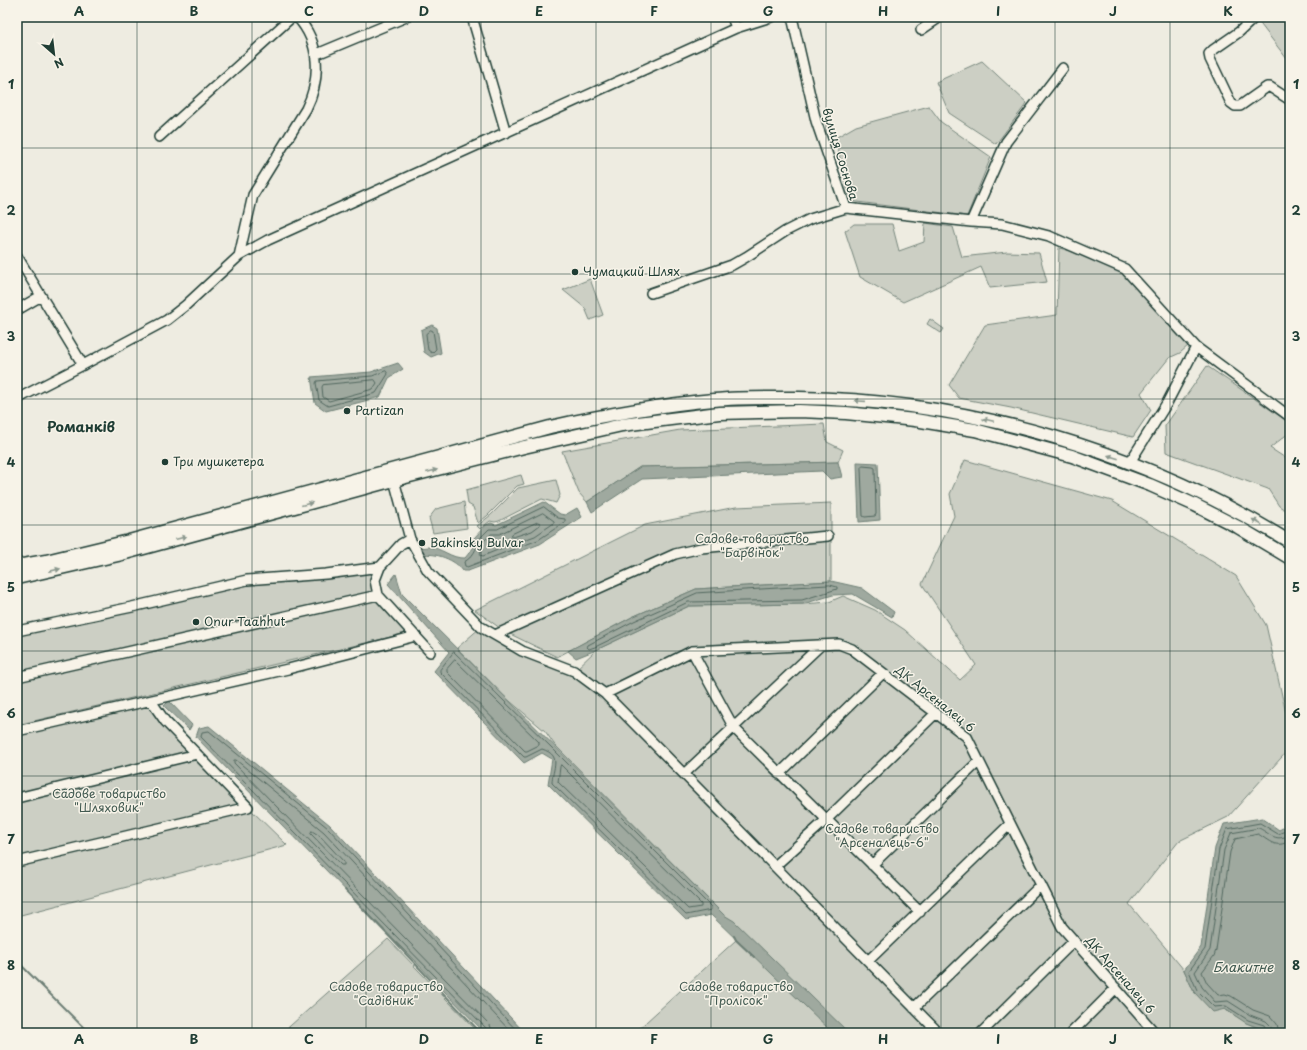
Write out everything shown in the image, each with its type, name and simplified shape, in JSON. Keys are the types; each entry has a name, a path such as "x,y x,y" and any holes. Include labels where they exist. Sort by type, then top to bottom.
{"main road":[{"path":"17,566 46,561 129,541 550,427 603,415 660,406 716,400 768,398 824,398 911,405 945,410 1015,426 1065,440 1130,462 1238,512 1290,542"},
{"path":"17,578 118,555 394,480 622,425 718,413 799,411 846,413 915,420 975,430 1072,456 1150,485 1194,505 1238,527 1290,558"}],"street":[{"path":"159,137 292,17"},
{"path":"239,256 253,195 312,98 316,73 316,54 312,39 297,17"},
{"path":"316,54 406,17"},
{"path":"472,17 506,132"},
{"path":"732,17 736,28"},
{"path":"17,399 83,366 167,320 186,305 239,256 268,240 736,28 771,17"},
{"name":"вулиця Соснова","path":"651,293 732,265 786,231 810,219 846,208 816,121 792,17"},
{"path":"921,30 940,17"},
{"path":"1255,17 1239,32 1213,50 1209,54 1210,59 1231,103 1235,106 1240,106 1267,87 1270,87 1290,100"},
{"path":"971,222 1006,142 1064,68"},
{"path":"846,208 1002,224 1049,236 1125,269 1196,347 1290,416"},
{"path":"17,256 83,366"},
{"path":"17,310 41,296"},
{"path":"1130,462 1167,403 1196,347"},
{"path":"394,480 410,539 428,571 481,626 522,652 574,671 605,694 939,1033"},
{"path":"495,635 675,554 701,548 828,536"},
{"path":"410,539 401,544 380,567 375,580 378,595 430,652"},
{"path":"17,631 132,607 247,580 326,574 380,567"},
{"path":"17,677 378,595"},
{"path":"17,731 288,669 416,636"},
{"name":"ДК Арсеналец 6","path":"605,694 692,651 839,644 852,649 967,737 1062,927 1155,1033"},
{"path":"684,774 821,645"},
{"path":"692,651 734,728 920,912"},
{"path":"780,774 883,673"},
{"path":"17,862 248,807 165,721 151,701"},
{"path":"775,866 826,820 936,713"},
{"path":"17,798 197,754"},
{"path":"872,865 979,761"},
{"path":"868,961 1010,824"},
{"path":"914,1008 1041,885"},
{"path":"981,1033 1074,941"},
{"path":"1071,1033 1116,988"}],"green space":[{"path":"1261,17 1290,17 1290,63 1258,21"},
{"path":"982,61 1027,103 996,144 949,113 936,82"},
{"path":"929,106 941,122 991,157 967,216 850,201 835,138 856,126"},
{"path":"925,223 953,227 962,257 1007,252 1039,253 1047,282 990,288 981,267 903,302 860,277 845,231 854,224 892,224 899,251 924,242"},
{"path":"1059,248 1072,251 1122,273 1189,345 1180,353 1169,358 1141,393 1151,410 1133,437 1011,408 959,398 949,385 985,325 1057,315"},
{"path":"590,279 603,315 590,320 585,308 563,290"},
{"path":"930,319 944,329 941,333 927,324"},
{"path":"1207,366 1290,423 1290,432 1270,448 1290,461 1290,513 1279,506 1268,489 1166,452 1165,426"},
{"path":"824,424 827,442 843,450 838,462 640,467 587,502 579,493 562,451 680,430"},
{"name":"Садове товариство \"Арсеналець-6\"","path":"965,460 1112,501 1236,576 1266,625 1290,731 1290,748 1228,817 1179,841 1129,904 1184,970 1194,992 1253,1026 1262,1029 1264,1033 634,1033 736,940 724,915 554,744 545,731 504,696 457,648 481,627 522,651 574,671 596,650 689,606 803,604 829,602 843,596 875,610 905,630 960,680 976,665 922,584 954,516 950,494"},
{"path":"521,475 524,484 517,486 478,523 473,507 468,504 466,490"},
{"path":"556,480 560,495 556,503 542,499 499,521 490,521 480,529 477,526 491,515 518,488"},
{"path":"464,502 467,528 433,533 429,518 436,509"},
{"name":"Садове товариство \"Барвінок\"","path":"831,503 831,581 696,589 632,617 557,657 504,631 475,610 645,525 736,507"},
{"path":"373,568 378,595 412,632 17,725 17,631 247,580"},
{"name":"Садове товариство \"Шляховик\"","path":"151,701 248,807 287,845 17,916 17,731"},
{"name":"Садове товариство \"Садівник\"","path":"388,939 479,1033 282,1033"}],"water":[{"path":"432,325 437,328 441,353 431,357 424,352 421,330"},
{"path":"398,363 403,369 389,378 380,397 326,411 315,403 311,377 371,372"},
{"path":"838,462 842,477 830,479 822,471 642,479 592,512 587,502 640,467"},
{"path":"857,462 878,463 880,520 859,522"},
{"path":"544,502 560,514 565,515 577,508 582,517 540,544 468,571 463,571 455,563 445,558 427,554 422,555 419,548 433,548 455,557 465,558 474,547 474,538 486,525 491,523 496,525"},
{"path":"396,574 402,594 724,915 734,921 849,1033 833,1033 711,915 686,920 548,784 552,759 542,753 524,763 434,671 449,652 388,584"},
{"path":"831,581 862,588 894,612 892,617 853,594 833,595 803,604 689,606 576,658 568,651 632,617 696,589"},
{"path":"169,701 192,725 189,730 164,706"},
{"path":"209,726 330,825 525,1033 485,1033 196,737 199,728"},
{"name":"Блакитне","path":"1262,818 1279,830 1290,824 1290,1033 1264,1033 1262,1029 1246,1023 1225,1009 1213,1012 1194,992 1184,970 1201,947 1215,848 1224,824"}],"waterway":[{"path":"345,890 481,1033"},
{"path":"734,936 736,940 754,957"},
{"path":"17,961 89,1033"}],"place":[{"name":"Чумацкий Шлях","path":"575,272"},
{"name":"Partizan","path":"347,411"},
{"name":"Три мушкетера","path":"165,462"},
{"name":"Bakinsky Bulvar","path":"422,543"},
{"name":"Onur Taahhut","path":"196,622"}],"district":[{"name":"Романків","path":"81,427"}],"park label":[{"name":"Садове товариство \"Пролісок\"","path":"736,994"}]}
